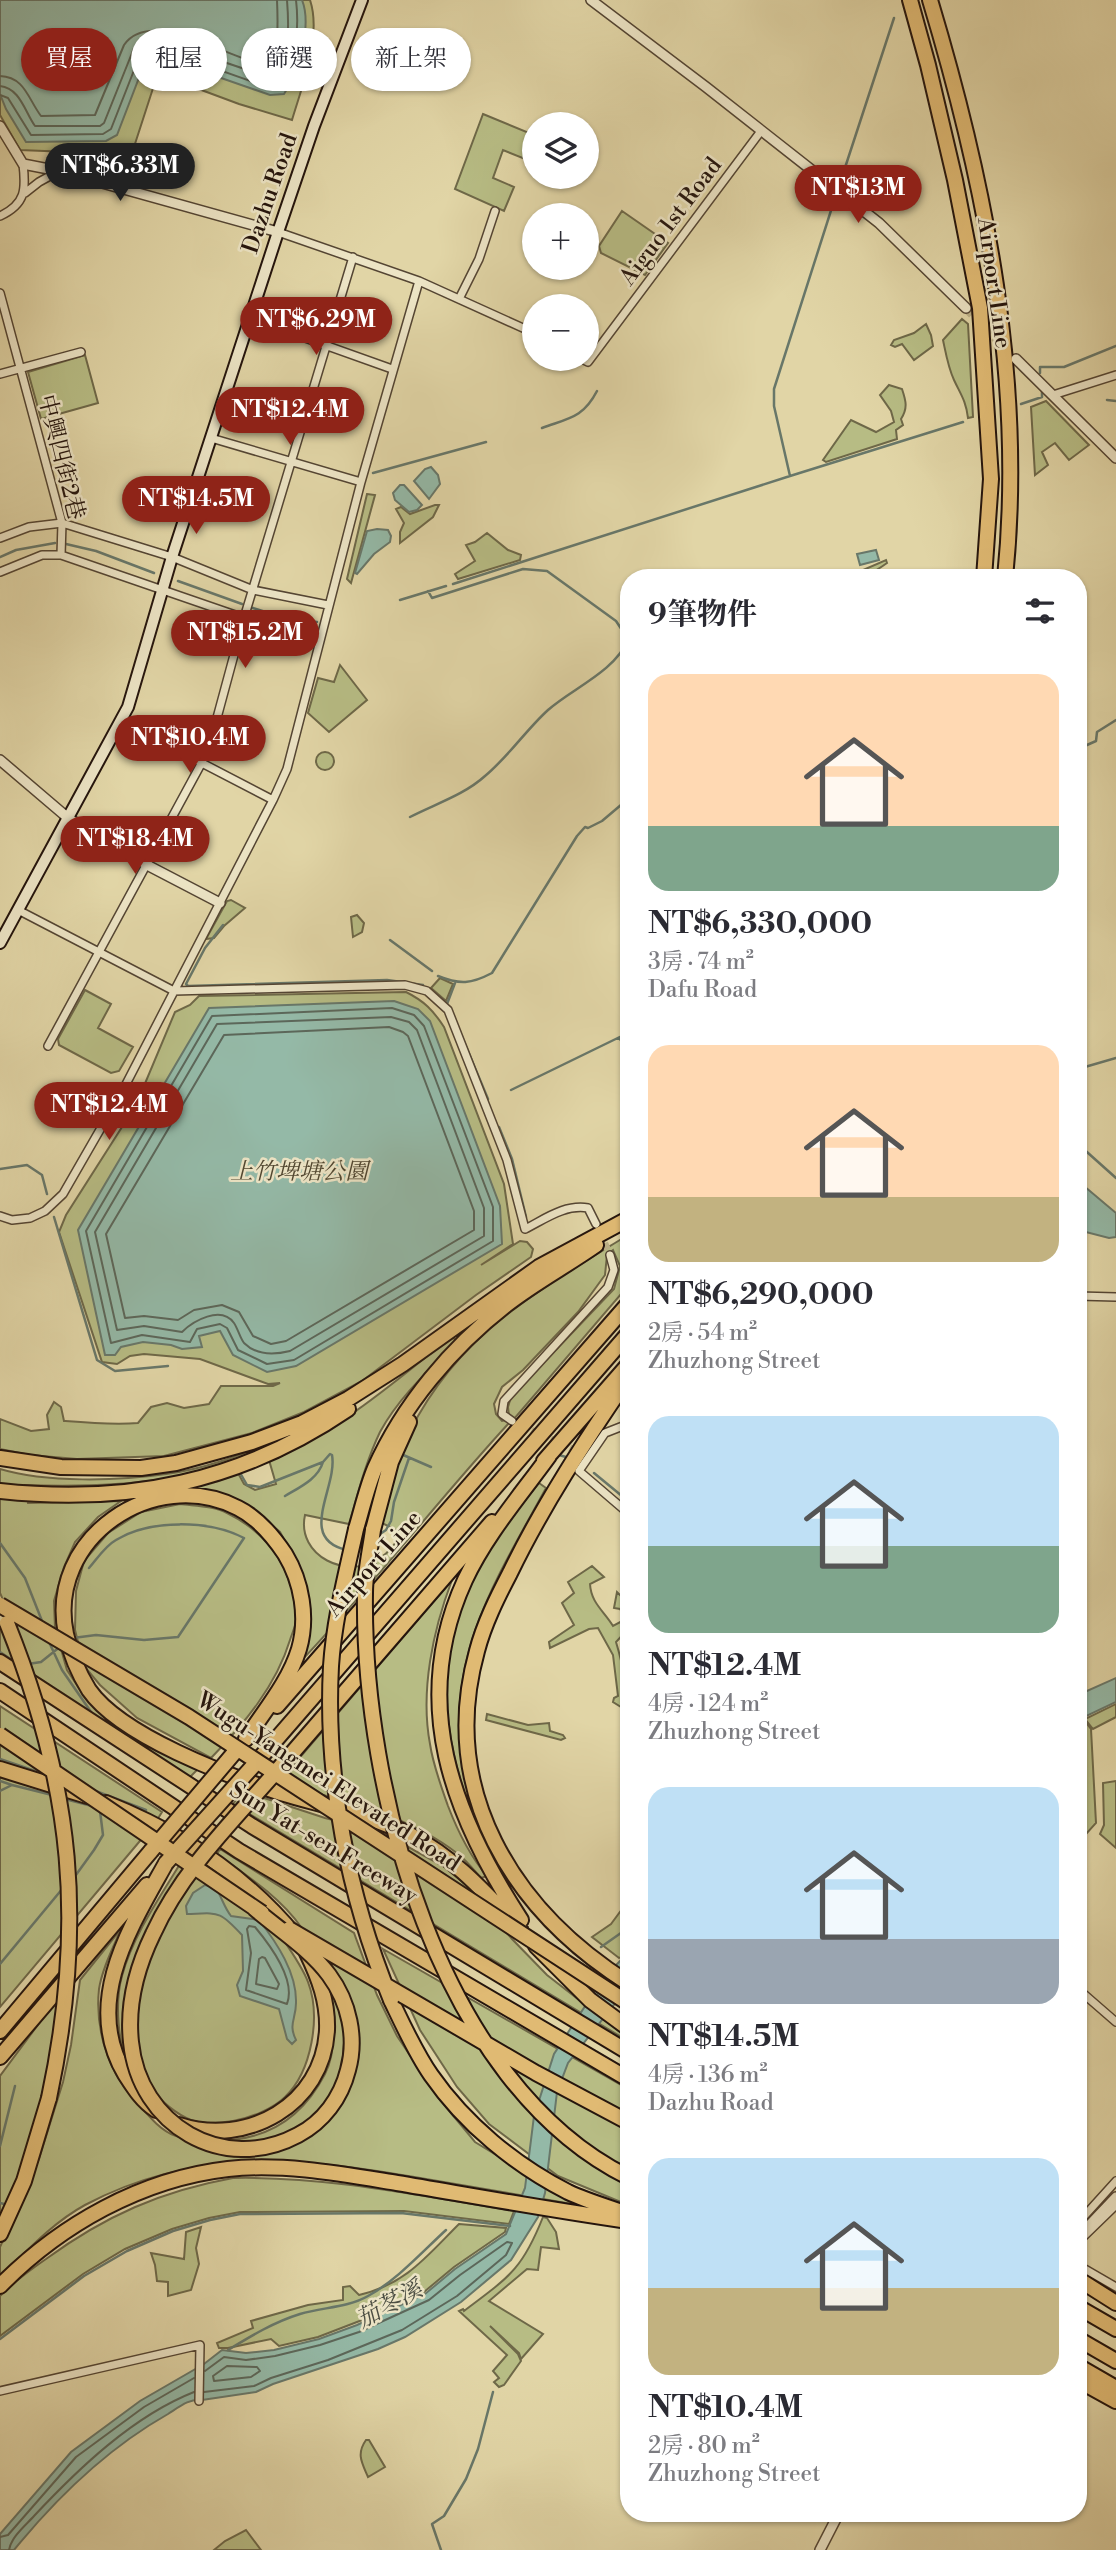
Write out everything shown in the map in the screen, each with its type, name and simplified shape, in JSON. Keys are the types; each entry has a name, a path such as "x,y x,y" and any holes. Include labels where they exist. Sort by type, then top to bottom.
{"highway":[{"name":"Airport Line","path":"909,0 928,65 955,180 980,308 991,479 985,569"},
{"name":"Airport Line","path":"930,0 974,170 1000,316 1009,411 1010,511 1006,569"},
{"path":"0,1458 61,1467 141,1468 176,1464 252,1442 302,1423 348,1399 403,1364 539,1267 620,1225"},
{"path":"620,1227 506,1305 470,1338 411,1404 386,1444 374,1470 356,1530 338,1614 331,1664 330,1723 333,1770 348,1864 371,1947 391,2000 430,2073 455,2106 483,2134 518,2160 570,2193 620,2211"},
{"name":"Airport Line","path":"0,2031 246,1739 461,1498 620,1313"},
{"name":"Airport Line","path":"166,1863 620,1343"},
{"path":"0,1491 58,1495 124,1493 186,1483 255,1461 318,1429 367,1395 403,1364"},
{"path":"438,1372 400,1441 380,1496 365,1590 365,1639 374,1732 387,1799 424,1920 460,2003 482,2040 522,2093 574,2143 620,2173"},
{"path":"254,1908 330,1975 346,2007 352,2039 352,2058 347,2077 332,2106 306,2131 267,2148 223,2149 194,2138 173,2125 161,2113 140,2079 131,2042 131,2016 138,1973 164,1911 191,1871 620,1373"},
{"path":"620,1390 559,1484 526,1540 499,1595 480,1642 467,1708 468,1747 475,1790 488,1829 509,1869 533,1902 559,1930 620,1977"},
{"path":"549,1456 478,1556 466,1579 452,1612 445,1639 439,1697 448,1770 474,1838 501,1890 555,1966"},
{"path":"246,1739 289,1675 299,1648 303,1608 299,1586 290,1563 277,1542 253,1517 240,1508 205,1496 157,1499 112,1518 93,1535 81,1551 72,1568 64,1600 63,1617 67,1638 90,1690 98,1699 128,1724 191,1759 281,1793 377,1820 412,1836 443,1855 468,1875 590,2000 620,2022"},
{"path":"0,2234 24,2181 49,2098 60,2047 70,1952 67,1848 60,1800 27,1674 2,1612"},
{"name":"Wugu-Yangmei Elevated Road","path":"2,1612 189,1717 620,1998"},
{"name":"Sun Yat-sen Freeway","path":"0,1662 252,1826 620,2047"},
{"path":"0,1691 239,1851 620,2075"},
{"path":"0,1735 254,1908 536,2073 620,2118"},
{"path":"0,1769 92,1798 137,1815 172,1833 252,1890 281,1918 303,1946 319,1977 326,2004 327,2031 323,2055 311,2080 278,2115 241,2130 194,2130 174,2123 136,2092 120,2065 112,2042 108,2017 110,1989 120,1950 166,1863"},
{"path":"0,2057 166,1863"},
{"path":"0,2286 51,2241 117,2202 161,2184 229,2169 324,2172 620,2220"},
{"path":"1087,2285 1116,2304"},
{"path":"1087,2312 1116,2329"},
{"path":"1087,2344 1116,2361"},
{"path":"1087,2371 1116,2388"},
{"path":"1087,2385 1116,2401"}],"main road":[{"name":"Dazhu Road","path":"0,943 128,707 172,557 249,318 314,126 362,0"}],"street":[{"path":"591,0 880,223 966,309"},
{"path":"0,126 23,164 25,192"},
{"name":"Aiguo 1st Road","path":"599,347 761,131"},
{"path":"23,164 59,171 278,232 419,281 522,328"},
{"path":"0,216 19,203 25,192 38,182 59,171"},
{"path":"459,299 478,259 495,211"},
{"path":"48,1046 201,764 211,740 244,618 353,257"},
{"path":"0,1216 12,1220 30,1218 45,1210 63,1194 124,1088 274,800 287,769 361,482 419,281"},
{"name":"中興四街2巷","path":"0,293 62,523 61,555"},
{"path":"249,318 392,369"},
{"path":"0,374 80,352"},
{"path":"1016,359 1116,458"},
{"path":"1053,395 1116,375"},
{"path":"211,438 361,482"},
{"path":"0,538 29,527 62,523 172,557 253,590 328,605"},
{"path":"0,572 42,555 61,555 244,618 319,638"},
{"path":"121,721 274,800"},
{"path":"0,760 68,818 147,865 220,903"},
{"path":"18,910 174,990 405,985 427,991 448,1010 507,1160 525,1229 565,1209 578,1206 588,1208 596,1224"},
{"path":"512,1421 502,1413 504,1401 608,1287 614,1270 610,1255"},
{"path":"1087,1296 1116,1297"},
{"path":"620,1427 605,1433 579,1471 620,1506"},
{"path":"1087,1997 1116,2022"},
{"path":"1087,2213 1116,2181"},
{"path":"1087,2228 1116,2196"},
{"path":"1087,2233 1116,2204"},
{"path":"1087,2270 1116,2287"},
{"path":"0,2390 200,2345 199,2401"},
{"path":"1087,2393 1116,2409"},
{"path":"820,2550 834,2522"}],"green space":[{"path":"0,0 310,0 314,28 241,28 241,91 301,91 292,120 204,91 227,91 227,28 131,28 131,91 152,91 133,150 118,154 20,150 0,115"},
{"path":"483,114 522,130 522,158 503,150 493,178 514,187 504,211 455,189"},
{"path":"622,211 668,243 645,275 601,253 599,246"},
{"path":"962,319 968,324 973,417 968,418 965,402 950,370 943,340"},
{"path":"926,324 933,346 914,360 902,344 895,347 891,345 894,340 914,333"},
{"path":"85,355 98,403 41,419 28,372"},
{"path":"889,385 902,389 905,401 905,411 901,419 903,425 896,430 897,439 826,462 823,460 851,420 876,432 894,422 891,411 880,395"},
{"path":"1046,401 1089,445 1069,460 1055,443 1042,452 1048,465 1035,475 1031,407"},
{"path":"367,494 375,495 351,583 347,579"},
{"path":"439,505 433,517 400,543 400,532 404,523 396,509 401,507 410,514"},
{"path":"487,533 508,550 521,555 520,560 458,579 455,574 475,561 466,545"},
{"path":"886,560 887,563 878,569 865,569"},
{"path":"340,665 367,700 329,732 308,713 318,678 334,682"},
{"path":"325,752 331,755 334,761 331,767 325,770 319,767 316,761 319,755"},
{"path":"231,900 245,908 214,938 206,939 227,901"},
{"path":"357,915 364,923 362,932 353,937 351,917"},
{"path":"440,978 453,984 446,1001 431,988"},
{"path":"85,990 111,1004 98,1028 133,1047 119,1071 111,1073 59,1045 58,1039"},
{"name":"上竹埤塘公園","path":"406,992 428,1007 444,1027 504,1184 513,1244 481,1265 520,1241 527,1242 533,1249 531,1257 362,1381 304,1412 252,1433 164,1456 77,1459 0,1449 0,1419 31,1431 49,1429 47,1415 54,1402 61,1407 64,1421 138,1423 151,1407 167,1403 184,1408 209,1404 221,1386 273,1386 280,1383 268,1384 200,1359 144,1354 130,1356 117,1364 102,1362 59,1232 66,1215 136,1105 175,1012 190,1005 199,996"},
{"path":"620,1240 620,1266 613,1250 607,1255 605,1275 578,1312 523,1370 502,1387 494,1404 496,1414 502,1421 509,1423 302,1660 297,1563 280,1532 255,1511 232,1497 169,1491 238,1473 244,1484 255,1490 276,1484 269,1460 342,1421 452,1336 457,1342 405,1396 380,1432 366,1466 349,1524 305,1515 304,1530 308,1542 316,1553 327,1560 354,1567 380,1558 402,1533 380,1522 394,1468 421,1411 443,1378 468,1349 496,1323 558,1278"},
{"path":"620,1266 620,1295 514,1419 509,1416 511,1397 614,1289"},
{"path":"289,1436 258,1452 194,1473 127,1483 25,1485 28,1503 121,1501 98,1517 75,1542 54,1601 55,1628 67,1670 85,1697 108,1718 198,1769 190,1777 0,1654 0,1623 12,1620 0,1593 0,1469 60,1479 147,1476 182,1472 213,1464"},
{"path":"539,1483 546,1488 510,1553 480,1617 469,1649 462,1683 459,1719 461,1758 482,1836 457,1769 450,1735 447,1700 453,1632 464,1598 480,1565 500,1533"},
{"path":"180,1504 222,1511 254,1530 282,1563 296,1607 295,1627 268,1689 247,1718 211,1758 137,1718 100,1685 84,1666 75,1630 76,1591 84,1561 108,1533 141,1512"},
{"path":"592,1566 604,1577 590,1584 598,1606 613,1626 620,1622 620,1638 616,1642 620,1656 620,1706 613,1702 618,1696 613,1655 598,1628 589,1629 550,1648 549,1642 574,1625 562,1603 574,1593 568,1582"},
{"path":"452,1580 439,1619 430,1661 427,1724 433,1760 443,1791 464,1843 487,1876 481,1878 458,1854 417,1828 372,1810 278,1783"},
{"path":"617,1592 620,1595 620,1609 614,1608"},
{"path":"1116,1704 1116,1717 1093,1729 1087,1718"},
{"path":"0,1706 162,1812 157,1820 0,1765"},
{"path":"487,1714 528,1725 549,1723 550,1731 565,1738 561,1740 486,1720"},
{"path":"1087,1724 1091,1729 1096,1823 1087,1833"},
{"path":"0,1776 93,1803 150,1829 0,2007"},
{"path":"1116,1781 1116,1848 1100,1834 1104,1825 1103,1783"},
{"path":"243,1791 325,1818 381,1832 443,1866 465,1884 547,1975 620,2032 620,2036 233,1804"},
{"path":"220,1849 354,1933 377,1995 397,2036 440,2100 475,2142 578,2205 338,2166 295,2162 211,2165 169,2173 127,2186 85,2205 50,2229 0,2277 0,2247 39,2159 63,2082 80,1980 121,1929 100,1981 98,2003 101,2033 110,2061 124,2087 164,2130 179,2137 197,2139 237,2139 255,2135 272,2129 302,2107 325,2074 331,2058 333,2019 324,1978 310,1941 283,1906 217,1854"},
{"path":"186,1854 252,1899 298,1963 312,1996 312,2042 302,2073 294,2086 285,2097 268,2109 233,2121 196,2122 172,2109 131,2069 120,2036 118,1998 127,1960 150,1913"},
{"path":"620,1912 619,1958 592,1937 611,1924"},
{"path":"383,1949 620,2084 620,2202 558,2176 489,2124 457,2087 420,2030"},
{"path":"60,1995 50,2069 31,2144 0,2221 0,2076"},
{"path":"233,2178 339,2184 514,2211 509,2224 404,2211 240,2212 209,2218 172,2229 125,2249 83,2274 0,2336 0,2296 68,2244 135,2207 182,2190"},
{"path":"543,2217 547,2218 556,2232 559,2249 541,2247 538,2270 527,2269 489,2301 543,2334 521,2359 519,2353 490,2326 518,2354 521,2361 504,2385 499,2387 494,2382 499,2378 493,2371 507,2355 459,2311 464,2311 492,2289 521,2261"},
{"path":"459,2224 506,2228 505,2232 454,2267 424,2292 396,2307 318,2337 279,2346 271,2339 219,2348 217,2343 253,2328 251,2321 308,2305 343,2300 343,2287 350,2286 359,2295 390,2284 414,2268"},
{"path":"201,2227 196,2248 199,2264 191,2290 168,2296 168,2282 157,2281 151,2253 184,2259 186,2232"},
{"path":"366,2440 369,2440 385,2467 368,2477 361,2454"},
{"path":"246,2530 261,2550 214,2550 225,2541"}],"water":[{"path":"0,0 302,0 305,10 306,28 241,28 241,85 227,80 227,28 131,28 131,91 134,91 117,135 106,141 26,142 0,94"},
{"path":"259,91 286,91 284,94 270,95"},
{"path":"431,467 438,475 440,484 429,499 414,481 425,469"},
{"path":"400,485 404,485 422,505 417,510 409,512 395,500 393,493"},
{"path":"388,530 390,542 374,554 357,574 355,573 367,531"},
{"path":"876,550 879,560 860,565 857,554"},
{"name":"上竹埤塘公園","path":"394,1001 418,1009 430,1021 500,1206 502,1244 296,1366 267,1372 233,1355 220,1331 199,1336 202,1347 182,1349 143,1342 121,1347 115,1355 105,1355 78,1230 209,1008"},
{"path":"1087,1189 1116,1213 1116,1237 1109,1238 1087,1232"},
{"path":"1116,1678 1116,1702 1087,1716 1087,1691"},
{"path":"205,1885 216,1888 231,1916 259,1920 285,1959 295,1992 296,2009 292,2025 296,2040 292,2044 287,2039 279,2009 240,1996 237,1985 243,1971 242,1935 218,1915 187,1914 186,1906 193,1893"},
{"path":"620,1961 620,1997 568,2063 557,2092 545,2193 538,2217 511,2260 461,2302 405,2337 378,2349 256,2392 193,2400 180,2406 125,2442 85,2474 14,2550 0,2550 0,2534 71,2452 140,2401 204,2364 222,2350 246,2353 274,2350 319,2339 425,2294 455,2269 506,2234 525,2188 534,2116 554,2054 604,1977"}],"waterway":[{"path":"840,183 894,18"},
{"path":"835,198 774,389 774,406 790,476 963,422"},
{"path":"1040,373 1040,367 1064,367 1116,346"},
{"path":"542,428 581,412 597,391"},
{"path":"1021,404 1042,397 1042,392"},
{"path":"1107,400 1116,401"},
{"path":"373,473 486,442"},
{"path":"453,584 790,476"},
{"path":"0,557 16,550 55,543"},
{"path":"66,544 96,551 154,573"},
{"path":"428,591 432,598 523,569 547,571 616,621 620,627"},
{"path":"178,581 242,604"},
{"path":"400,600 446,586"},
{"path":"253,608 291,620 317,622"},
{"path":"410,817 477,783 548,710 592,679 620,653"},
{"path":"1087,745 1096,741 1097,732 1116,720"},
{"path":"438,976 465,982 492,973 577,836 585,827 602,821 620,806"},
{"path":"223,925 205,948 186,984 188,986 387,980 423,985"},
{"path":"390,940 432,971"},
{"path":"431,990 447,1004 455,983"},
{"path":"452,1013 488,1099"},
{"path":"511,1090 620,1037"},
{"path":"1087,1066 1116,1058"},
{"path":"499,1127 512,1159 526,1217"},
{"path":"1087,1152 1116,1178"},
{"path":"0,1169 27,1165 42,1175 47,1194"},
{"path":"54,1217 97,1360 115,1371 168,1366"},
{"path":"401,1454 431,1467"},
{"path":"323,1462 332,1455 330,1482 321,1524 324,1535 332,1544 347,1550"},
{"path":"559,1455 566,1457"},
{"path":"377,1536 386,1530 391,1521 394,1502 409,1458"},
{"path":"239,1471 247,1485 260,1487 323,1462 313,1478 285,1496"},
{"path":"594,1473 620,1494"},
{"path":"73,1638 96,1635 144,1640 178,1637 244,1538 197,1525 145,1528 112,1543 89,1568"},
{"path":"0,1543 25,1578 44,1626"},
{"path":"49,1642 62,1670 91,1712"},
{"path":"28,1664 41,1662 61,1646"},
{"path":"0,1652 15,1662"},
{"path":"0,1759 47,1775"},
{"path":"0,1781 12,1785 0,1791"},
{"path":"12,1785 52,1795"},
{"path":"93,1790 146,1810"},
{"path":"65,1799 96,1807"},
{"path":"73,1879 103,1835 100,1811"},
{"path":"0,1964 63,1888"},
{"path":"601,1947 620,1934"},
{"path":"0,2146 15,2086"},
{"path":"0,2203 4,2204"},
{"path":"0,2339 84,2276 127,2251 173,2231 210,2220 240,2214 401,2213 510,2226"},
{"name":"茄苳溪","path":"228,2350 290,2317 352,2303 368,2296 399,2274 446,2230"},
{"path":"441,2550 432,2524 444,2516 466,2479 478,2449 493,2392"}],"tunnel":[{"path":"966,308 1016,359"},
{"path":"596,1224 610,1255"},
{"path":"522,1426 581,1453"}]}
